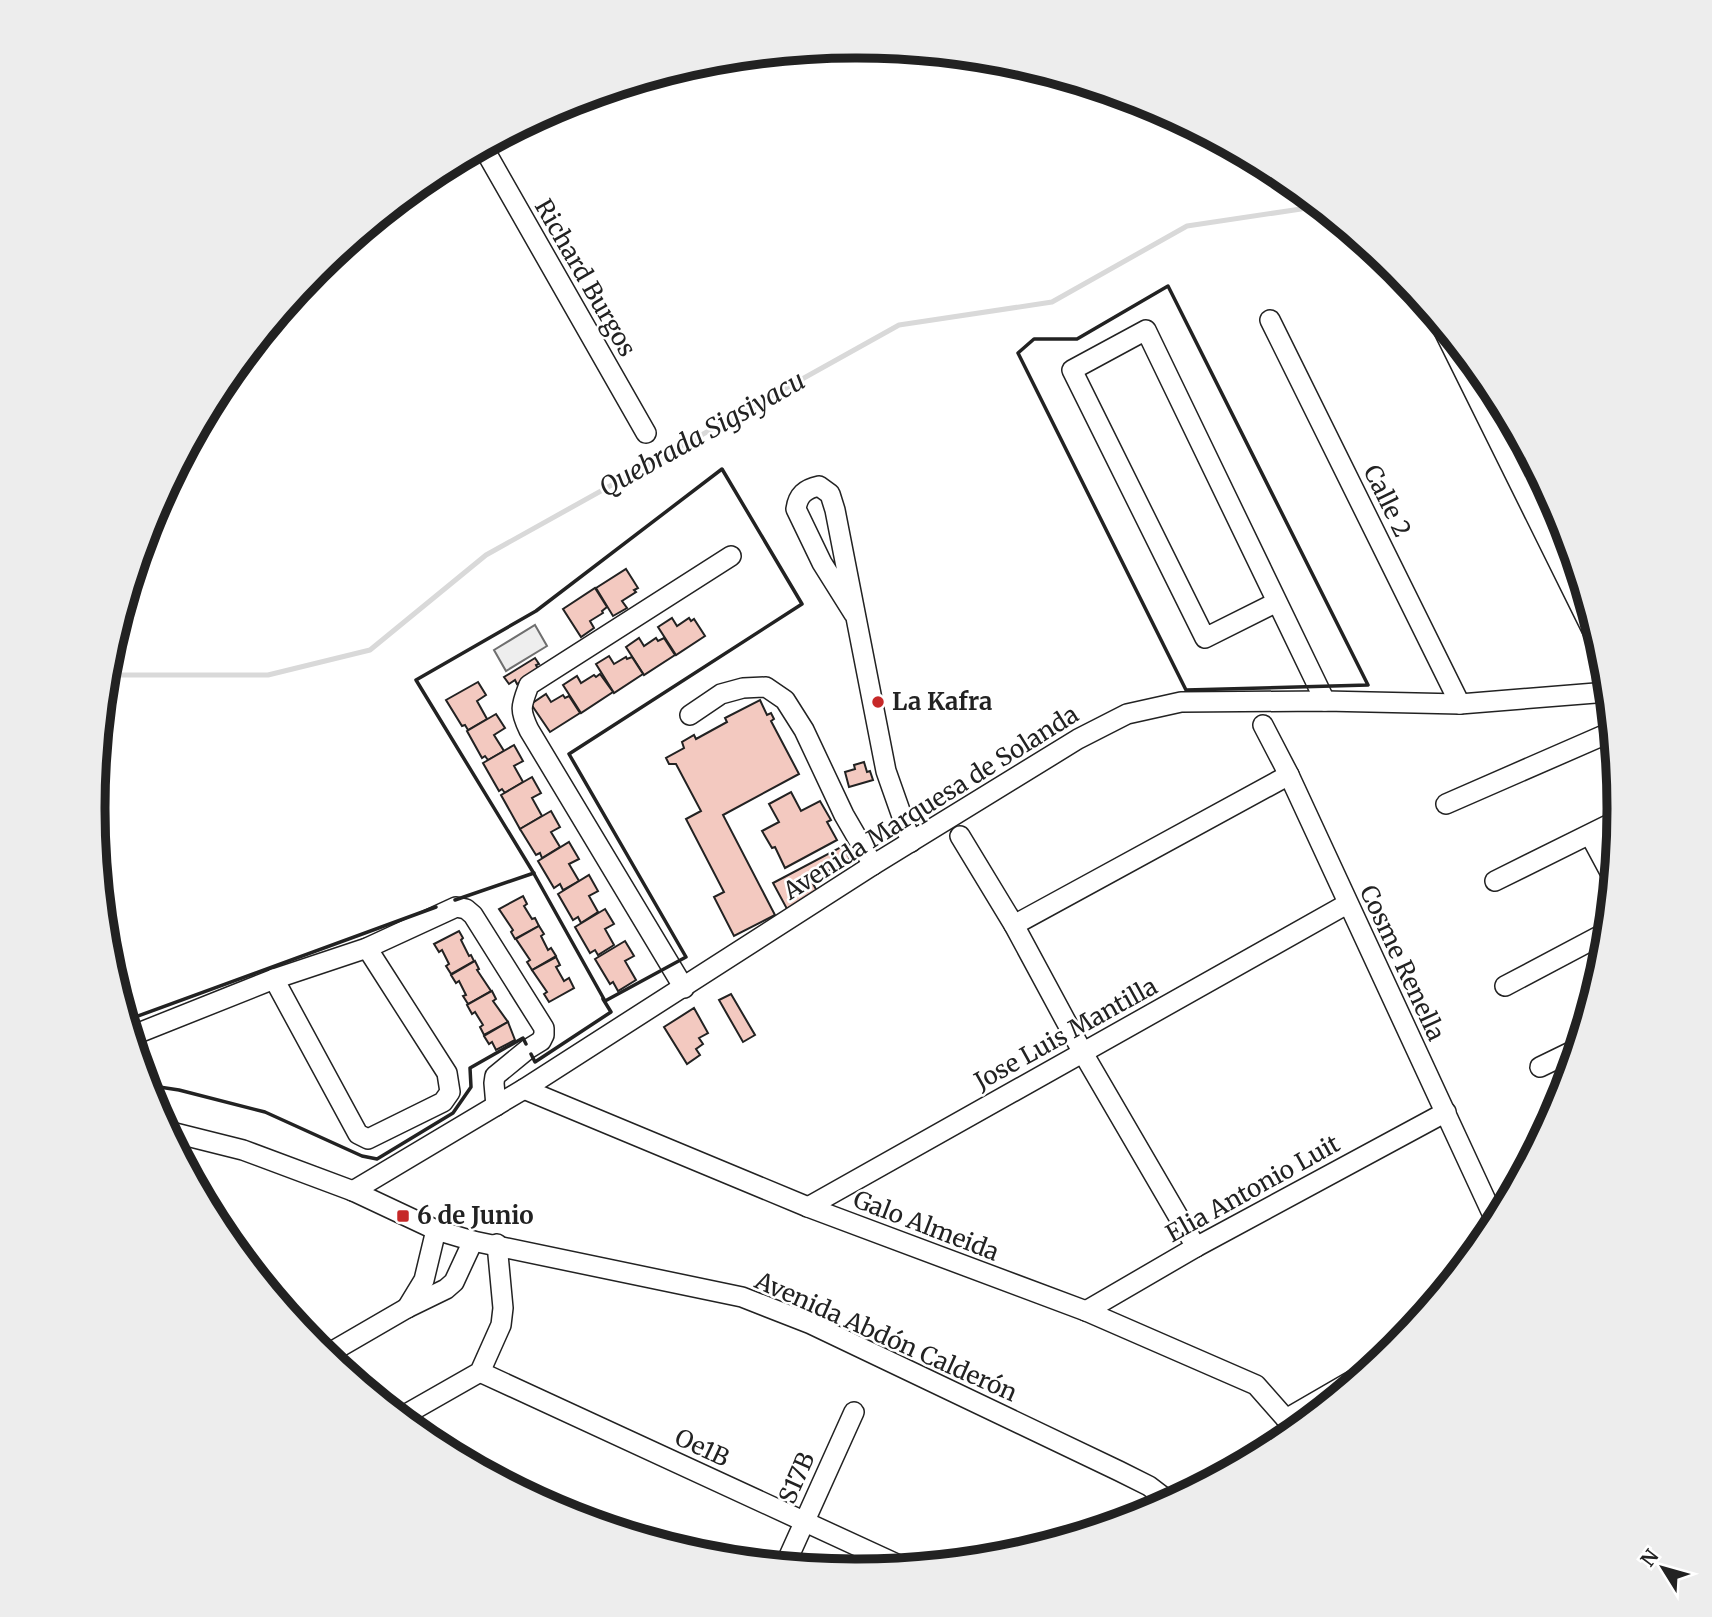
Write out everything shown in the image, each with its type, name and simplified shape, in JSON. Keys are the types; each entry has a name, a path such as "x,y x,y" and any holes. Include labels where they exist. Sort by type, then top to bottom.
{"street":[{"name":"Richard Burgos","path":"487,155 646,433"},
{"name":"Calle 2","path":"1270,320 1460,705"},
{"path":"1277,602 1205,638 1072,370 1146,330 1325,701"},
{"path":"1459,361 1575,594"},
{"path":"854,614 817,553 796,509 797,500 813,487 819,486 830,494 835,510 886,771 911,842"},
{"path":"684,988 529,730 521,712 529,685 731,555"},
{"path":"690,715 721,694 743,688 766,687 785,700 804,730 844,815 873,865"},
{"name":"Avenida Marquesa de Solanda","path":"353,1191 524,1089 873,865 1078,739 1127,714 1181,702 1325,701 1460,705 1597,693"},
{"name":"Cosme Renella","path":"1263,724 1490,1209"},
{"path":"1447,804 1603,736"},
{"path":"1014,925 1289,775"},
{"path":"1494,881 1606,826"},
{"path":"1590,835 1605,862"},
{"path":"960,836 1014,925 1083,1053 1196,1247"},
{"name":"Jose Luis Mantilla","path":"808,1207 1347,904"},
{"path":"140,1032 274,979 367,948 456,908 466,909 473,915 544,1028 541,1041 528,1048 495,1076 496,1106"},
{"path":"1505,985 1595,938"},
{"path":"274,979 358,1134 368,1139 443,1102 450,1092 447,1073 367,948"},
{"path":"1540,1067 1565,1055"},
{"name":"Galo Almeida","path":"524,1089 808,1207 1086,1311 1256,1385 1287,1423"},
{"name":"Elia Antonio Luit","path":"1086,1311 1196,1247 1446,1112"},
{"name":"Avenida Abdón Calderón","path":"180,1134 243,1150 353,1191 436,1230 473,1241 742,1297 811,1324 1107,1465 1160,1494"},
{"path":"407,1308 424,1280 436,1230"},
{"path":"336,1350 407,1308 446,1289 454,1282 473,1241"},
{"path":"411,1412 480,1373 501,1325 503,1308 497,1244"},
{"name":"Oe1B","path":"480,1373 884,1558"},
{"name":"S17B","path":"789,1556 854,1412"}],"shaded area":[{"path":"535,625 547,646 506,671 494,650"}],"building":[{"path":"626,569 638,588 622,601 627,608 613,616 596,588"},
{"path":"595,588 607,607 590,621 594,628 581,637 563,609"},
{"path":"672,618 677,626 689,618 691,621 694,619 705,636 676,655 658,627"},
{"path":"639,638 644,646 656,638 658,641 664,638 675,655 644,675 626,647"},
{"path":"609,656 614,664 626,657 632,657 643,674 614,693 596,664"},
{"path":"535,658 539,671 517,684 515,680 509,684 504,677"},
{"path":"600,674 613,692 581,713 563,685 577,676 581,683"},
{"path":"478,682 486,695 477,701 487,719 468,730 465,725 462,726 446,700"},
{"path":"546,694 551,702 563,695 565,698 569,696 580,713 550,732 531,704"},
{"path":"760,700 767,715 771,713 774,719 771,721 799,774 723,815 775,915 734,936 714,897 724,892 686,819 701,811 676,764 669,764 666,758 684,748 682,742 694,735 696,739 727,722 725,718"},
{"path":"496,714 505,728 494,735 504,751 488,760 485,756 482,758 467,731"},
{"path":"514,745 523,761 514,766 523,782 505,793 502,789 499,791 483,763"},
{"path":"864,762 873,780 849,787 845,772"},
{"path":"532,777 541,793 532,798 542,816 520,829 501,795"},
{"path":"791,792 801,811 820,801 831,820 827,822 837,840 785,868 775,847 772,848 762,831 779,822 769,804"},
{"path":"551,811 560,827 551,832 560,847 542,858 540,853 536,855 520,829"},
{"path":"569,842 579,859 569,864 579,881 563,890 560,884 554,888 538,861"},
{"path":"843,846 850,859 811,880 818,893 787,909 773,883"},
{"path":"589,875 598,891 589,896 598,912 581,923 578,917 573,920 558,894"},
{"path":"523,896 527,904 524,906 539,926 515,939 511,932 513,930 499,909"},
{"path":"605,909 614,924 605,929 614,945 598,955 595,950 590,953 575,927"},
{"path":"539,926 548,950 551,948 556,956 532,970 527,962 530,960 516,939"},
{"path":"459,931 469,956 471,955 474,961 451,974 442,950 439,952 434,944"},
{"path":"625,941 634,956 625,961 636,980 618,991 613,982 610,984 595,959"},
{"path":"556,957 560,965 556,967 564,981 569,978 574,988 549,1002 544,994 547,992 532,970"},
{"path":"475,961 479,969 477,970 491,991 468,1004 459,981 456,983 451,975"},
{"path":"492,991 496,999 493,1001 508,1022 484,1035 480,1027 483,1025 467,1005"},
{"path":"731,994 755,1035 743,1042 719,1000"},
{"path":"694,1008 708,1033 699,1038 703,1044 696,1049 700,1055 687,1064 664,1027"},
{"path":"508,1022 515,1040 496,1050 492,1042 489,1044 484,1036"}],"waterway":[{"name":"Quebrada Sigsiyacu","path":"118,675 268,675 370,650 486,555 899,325 1052,302 1187,226 1305,207"}],"wall":[{"path":"1168,286 1368,685 1186,690 1018,353 1034,339 1077,339 1168,286"},
{"path":"722,469 802,604 569,754 686,957 605,1001 533,872 416,680 536,611 722,469"},
{"path":"455,900 534,873"},
{"path":"135,1017 436,907"},
{"path":"531,1054 535,1062 611,1012 603,999"},
{"path":"159,1087 265,1112 362,1156 377,1159 453,1113 471,1087 470,1068 523,1038 526,1044"}],"place":[{"name":"La Kafra","path":"878,702"},
{"name":"6 de Junio","path":"403,1216"}]}
